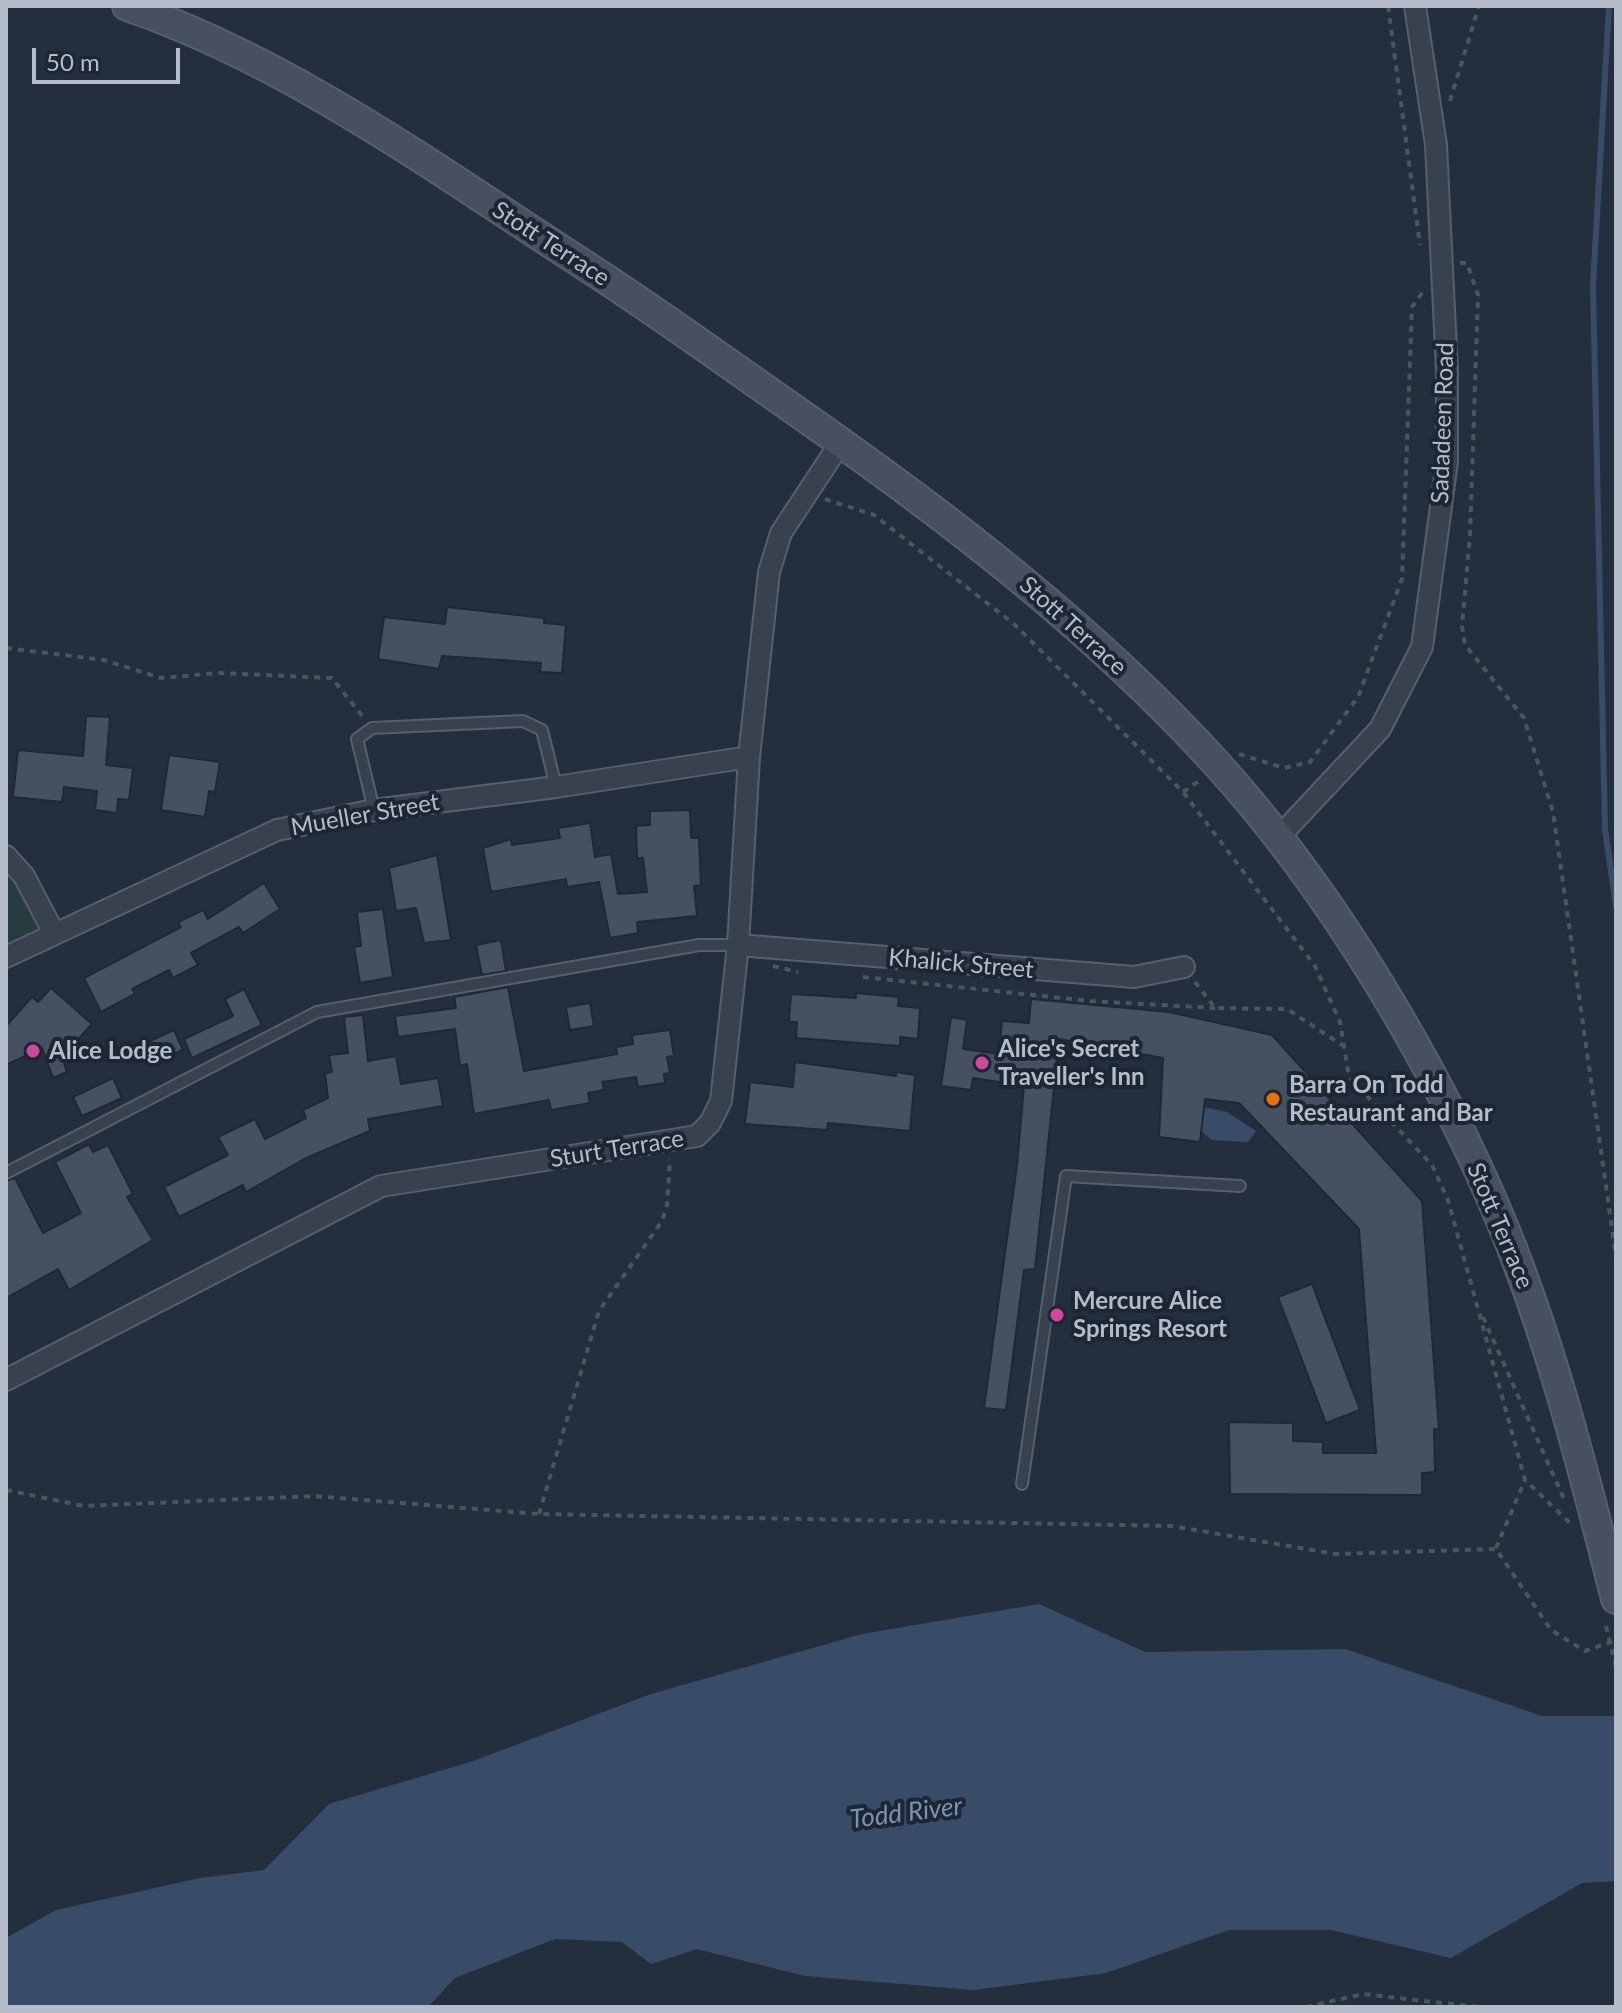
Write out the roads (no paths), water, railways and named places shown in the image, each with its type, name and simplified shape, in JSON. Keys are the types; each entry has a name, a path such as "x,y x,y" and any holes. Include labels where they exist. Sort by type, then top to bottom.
{"main road":[{"name":"Stott Terrace","path":"127,6 225,48 377,132 636,299 841,442 1011,569 1155,699 1220,767 1278,838 1389,1001 1491,1198 1529,1293 1572,1427 1609,1607"}],"street":[{"name":"Sadadeen Road","path":"1278,838 1380,729 1422,647 1447,462 1435,263 1436,145 1415,6"},
{"name":"Sturt Terrace","path":"6,1380 381,1186 697,1136 710,1123 721,1101 738,945 749,757 769,572 781,533 841,442"},
{"name":"Mueller Street","path":"6,957 277,830 374,810 556,787 749,757"},
{"path":"6,856 24,876 54,933"},
{"name":"Khalick Street","path":"738,945 1134,977 1184,967"}],"lane":[{"path":"374,810 357,739 372,728 523,721 542,730 556,787"},
{"path":"6,1173 317,1012 699,945 738,945"},
{"path":"1022,1484 1066,1176 1240,1186"}],"water":[{"path":"1204,1107 1227,1112 1256,1131 1248,1142 1212,1140 1201,1131"},
{"name":"Todd River","path":"1039,1604 1145,1652 1345,1649 1542,1716 1616,1716 1616,1881 1582,1883 1451,1958 1331,1930 1229,1930 1106,1973 974,1990 805,1976 697,1949 651,1964 622,1942 555,1939 455,1978 428,2007 6,2007 6,1938 56,1910 200,1878 264,1870 329,1804 473,1761 651,1694 862,1634"}],"waterway":[{"path":"1609,6 1593,285 1605,829 1616,906"}],"place":[{"name":"Alice Lodge","path":"33,1051"},
{"name":"Alice's Secret Traveller's Inn","path":"982,1063"},
{"name":"Barra On Todd Restaurant and Bar","path":"1273,1099"},
{"name":"Mercure Alice Springs Resort","path":"1057,1315"}]}
